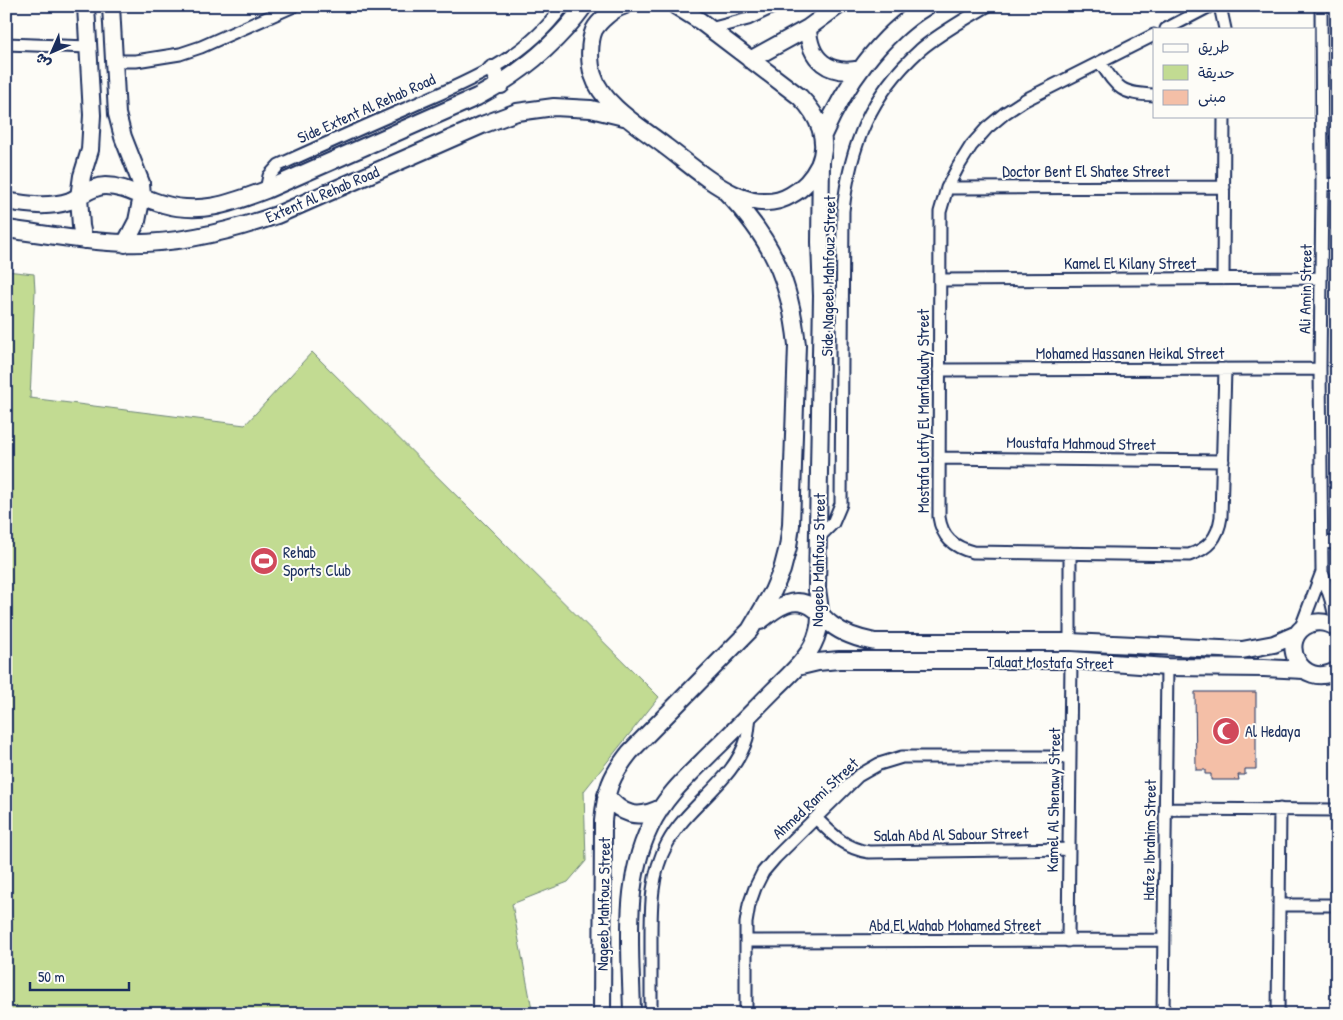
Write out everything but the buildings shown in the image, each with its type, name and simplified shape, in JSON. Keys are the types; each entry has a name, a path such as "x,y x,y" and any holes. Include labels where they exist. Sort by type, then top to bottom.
{"street":[{"path":"84,240 79,197 82,176 90,150 92,115 86,6"},
{"path":"111,6 117,114 122,137 141,183 142,196 137,221 125,244"},
{"path":"114,61 144,60 180,54 201,47 268,12 294,6"},
{"path":"623,6 603,20 594,30 591,45 593,75 608,99 628,118 725,190 752,201 770,202 787,198 802,189 814,176 821,160"},
{"path":"676,6 703,19 750,60 800,97 811,108 818,121 822,135"},
{"path":"703,19 748,19 775,6"},
{"path":"750,60 808,28 838,6"},
{"path":"822,135 833,112 861,69 899,28 927,6"},
{"name":"Side Nageeb Mahfouz Street","path":"818,537 833,522 841,504 844,211 846,183 854,152 862,129 875,104 888,84 904,66 938,36 986,6"},
{"path":"1168,28 1210,6"},
{"path":"1220,6 1224,28"},
{"name":"Ali Amin Street","path":"1321,6 1320,369 1322,572 1337,626"},
{"path":"575,9 594,30"},
{"name":"Side Extent Al Rehab Road","path":"266,190 269,176 279,165 492,69 512,57 542,32 575,9"},
{"name":"Extent Al Rehab Road","path":"6,201 32,206 50,205 79,197 90,190 103,186 119,188 162,204 189,209 216,207 266,190 501,85 537,59 557,39 575,9"},
{"path":"808,28 811,47 814,54 823,64 835,70 848,72 861,69"},
{"name":"Mostafa Lotfy El Manfalouty Street","path":"1153,36 1025,100 1005,113 987,128 971,146 947,188 940,212 938,516 940,527 945,536 953,544 972,552 1189,555 1199,552 1215,538 1220,528 1222,517 1225,369"},
{"path":"6,44 88,47"},
{"path":"1100,62 1120,88 1132,94 1153,95"},
{"path":"492,69 501,85"},
{"name":"Extent Al Rehab Road","path":"6,229 125,244 173,241 245,226 293,208 482,125 517,112 554,107 591,109 628,118"},
{"path":"92,115 117,114"},
{"path":"1223,279 1224,118"},
{"name":"Nageeb Mahfouz Street","path":"632,1014 630,907 632,886 642,845 661,808 681,783 797,667 814,643 819,629 820,615 817,589 822,296 820,242 822,135"},
{"path":"1322,185 1337,184"},
{"name":"Doctor Bent El Shatee Street","path":"947,188 1224,187"},
{"name":"Nageeb Mahfouz Street","path":"602,1014 603,840 606,795 611,779 619,765 630,752 750,630 773,591 788,548 791,525 797,345 794,316 776,260 756,227 725,190"},
{"name":"Kamel El Kilany Street","path":"940,280 1321,278"},
{"name":"Mohamed Hassanen Heikal Street","path":"939,370 1320,369"},
{"name":"Moustafa Mahmoud Street","path":"939,458 1223,461"},
{"path":"1322,543 1337,542"},
{"path":"1070,553 1070,642"},
{"name":"Ali Amin Street","path":"1298,633 1322,572"},
{"name":"Talaat Mostafa Street","path":"750,630 773,610 789,602 806,604 840,631 874,642 1070,642 1242,650 1274,644 1298,633 1314,622 1337,626"},
{"path":"1298,633 1293,650 1298,664 1304,670"},
{"name":"Talaat Mostafa Street","path":"797,667 828,660 1072,660 1167,667 1304,670 1320,676 1336,670"},
{"name":"Kamel Al Shenawy Street","path":"1068,940 1072,660"},
{"name":"Hafez Ibrahim Street","path":"1163,1014 1167,667"},
{"path":"651,1014 652,891 657,867 667,844 681,823 727,774 740,756 748,736 750,715"},
{"name":"Ahmed Rami Street","path":"746,1014 746,923 749,905 755,888 763,872 775,858 858,776 890,759 902,757 1070,756"},
{"path":"606,795 619,809 637,815 649,814 661,808"},
{"path":"1166,809 1337,810"},
{"path":"1278,1014 1280,809"},
{"name":"Salah Abd Al Sabour Street","path":"816,818 840,841 854,849 869,852 1069,850"},
{"path":"1279,905 1337,905"},
{"name":"Abd El Wahab Mohamed Street","path":"746,942 1164,940"}],"green space":[{"name":"Rehab Sports Club","path":"6,271 34,274 35,291 30,398 245,425 312,352 659,697 584,791 586,861 568,882 512,904 533,1014 6,1014"}],"place":[{"name":"Rehab Sports Club","path":"264,561"},
{"name":"Al Hedaya","path":"1226,731"}]}
